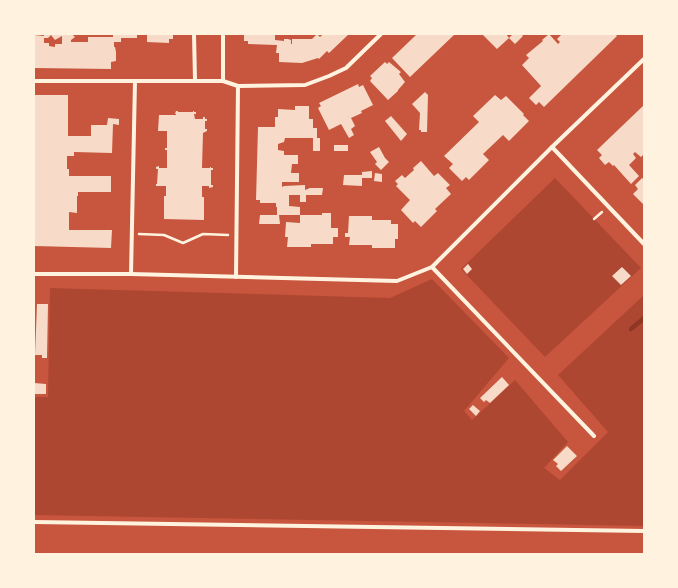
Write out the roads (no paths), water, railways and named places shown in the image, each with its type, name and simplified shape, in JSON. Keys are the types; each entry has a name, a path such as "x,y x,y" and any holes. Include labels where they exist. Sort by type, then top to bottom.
{"street":[{"path":"194,34 195,80"},
{"path":"223,34 223,81"},
{"path":"34,80 135,82 195,80 223,81 238,86 305,85 346,68 381,34"},
{"path":"34,274 131,274 397,281 432,267 552,147 644,59"},
{"path":"131,274 135,82"},
{"path":"236,277 238,86"},
{"path":"552,147 644,244"},
{"path":"432,267 594,436"},
{"path":"34,522 644,531"}],"waterway":[{"path":"631,329 644,318"}]}
